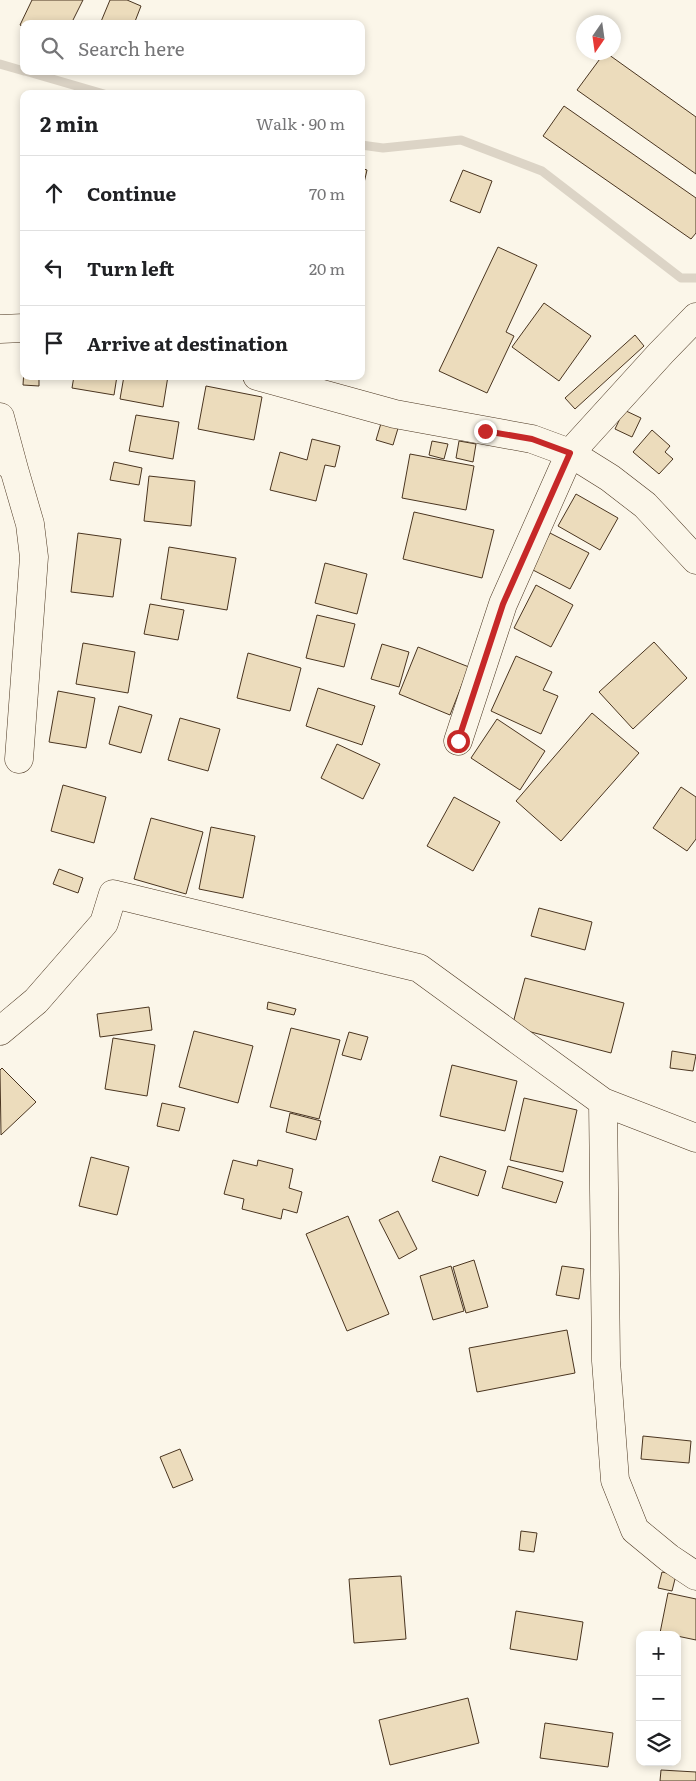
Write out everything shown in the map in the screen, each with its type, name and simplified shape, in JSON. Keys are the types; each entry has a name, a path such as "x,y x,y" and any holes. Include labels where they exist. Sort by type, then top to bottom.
{"street":[{"path":"458,741 503,604 570,453 661,353 696,318"},
{"path":"0,329 20,328"},
{"path":"272,380 395,414 532,439 570,453 610,478 645,505 696,560"},
{"path":"0,417 7,462 30,524 34,557 19,759"},
{"path":"0,1031 36,1002 104,923 113,894 419,968 603,1102 696,1138"},
{"path":"603,1102 606,1361 615,1480 635,1530 669,1558 696,1576"}],"building":[{"path":"32,0 83,0 73,20 22,20"},
{"path":"110,0 127,0 141,6 136,20 102,20"},
{"path":"599,60 616,60 696,117 696,174 577,90"},
{"path":"564,106 696,198 696,233 691,239 543,136"},
{"path":"463,170 492,181 480,213 450,201"},
{"path":"498,247 537,265 506,332 514,336 487,393 439,371"},
{"path":"544,303 591,336 559,381 512,347"},
{"path":"635,335 644,346 575,409 565,398"},
{"path":"23,380 39,380 39,386 23,385"},
{"path":"73,380 116,380 114,395 72,388"},
{"path":"123,380 167,380 163,407 120,399"},
{"path":"206,386 262,397 254,440 198,429"},
{"path":"624,410 641,418 632,437 615,429"},
{"path":"136,415 179,422 173,459 129,451"},
{"path":"382,420 399,425 393,445 376,440"},
{"path":"652,430 670,446 665,452 673,459 659,474 633,452"},
{"path":"312,439 340,446 335,467 325,465 316,501 270,490 280,452 307,460"},
{"path":"432,441 448,444 444,459 429,455"},
{"path":"459,441 476,444 473,462 456,458"},
{"path":"410,454 474,466 466,510 402,498"},
{"path":"114,462 142,468 139,485 110,480"},
{"path":"149,476 195,481 191,526 144,521"},
{"path":"576,494 618,518 600,550 558,526"},
{"path":"414,512 494,530 482,578 403,559"},
{"path":"78,533 121,539 113,597 71,592"},
{"path":"550,533 589,553 570,589 531,569"},
{"path":"169,547 236,558 227,610 161,599"},
{"path":"325,563 367,574 357,614 315,603"},
{"path":"536,585 573,605 551,647 514,628"},
{"path":"150,604 184,610 178,640 144,634"},
{"path":"317,615 355,624 344,667 306,658"},
{"path":"654,642 687,678 633,729 599,692"},
{"path":"83,643 135,652 128,693 76,684"},
{"path":"382,644 409,652 399,687 371,679"},
{"path":"418,647 469,667 450,715 399,694"},
{"path":"248,653 301,668 290,711 237,698"},
{"path":"516,656 552,672 543,690 558,696 541,734 491,711"},
{"path":"318,688 375,706 362,745 306,726"},
{"path":"58,691 95,698 86,748 49,742"},
{"path":"119,706 152,715 141,753 109,744"},
{"path":"592,713 639,753 561,841 516,801"},
{"path":"180,718 220,729 208,771 168,760"},
{"path":"497,719 545,751 520,790 471,758"},
{"path":"337,744 380,764 363,799 321,778"},
{"path":"63,785 106,797 94,843 51,831"},
{"path":"681,787 696,797 696,839 687,851 653,828"},
{"path":"454,797 500,822 473,871 427,846"},
{"path":"151,818 203,832 186,894 134,879"},
{"path":"211,827 255,836 243,898 199,889"},
{"path":"59,869 83,878 78,893 53,884"},
{"path":"539,908 592,922 585,950 531,936"},
{"path":"525,978 624,1003 611,1053 512,1027"},
{"path":"268,1002 296,1009 294,1015 267,1009"},
{"path":"149,1007 152,1030 100,1037 97,1014"},
{"path":"291,1028 340,1040 319,1119 270,1107"},
{"path":"194,1031 253,1046 238,1103 179,1087"},
{"path":"349,1032 368,1037 361,1060 342,1055"},
{"path":"113,1038 155,1045 147,1096 105,1089"},
{"path":"672,1051 696,1055 693,1071 670,1068"},
{"path":"452,1065 517,1081 505,1131 440,1116"},
{"path":"2,1068 36,1102 1,1135 0,1070"},
{"path":"524,1098 577,1110 563,1172 510,1160"},
{"path":"162,1103 185,1108 179,1131 157,1126"},
{"path":"290,1113 321,1121 316,1140 286,1132"},
{"path":"440,1156 486,1171 478,1196 432,1181"},
{"path":"91,1157 129,1167 117,1215 79,1206"},
{"path":"233,1160 257,1166 258,1160 293,1169 289,1188 302,1192 297,1213 283,1209 281,1219 242,1209 244,1199 224,1194"},
{"path":"508,1166 563,1182 556,1203 502,1188"},
{"path":"398,1211 417,1249 399,1259 379,1220"},
{"path":"348,1216 389,1314 347,1331 306,1234"},
{"path":"474,1260 488,1307 466,1313 453,1267"},
{"path":"451,1266 464,1311 433,1320 420,1276"},
{"path":"562,1266 584,1269 579,1299 556,1295"},
{"path":"567,1330 575,1373 477,1392 469,1348"},
{"path":"643,1436 691,1441 689,1463 641,1459"},
{"path":"180,1449 193,1480 173,1488 160,1457"},
{"path":"521,1531 537,1533 534,1552 519,1550"},
{"path":"662,1572 676,1575 672,1591 658,1588"},
{"path":"401,1576 406,1639 354,1643 349,1579"},
{"path":"668,1593 696,1599 696,1640 681,1637 681,1631 660,1631"},
{"path":"516,1611 583,1622 577,1660 510,1649"},
{"path":"468,1698 479,1743 390,1765 379,1720"},
{"path":"545,1723 613,1733 608,1767 540,1758"},
{"path":"661,1770 696,1772 696,1781 660,1781"}],"waterway":[{"path":"0,64 20,70"},
{"path":"39,75 90,90"},
{"path":"365,146 383,148 461,140 542,171 681,278 696,278"}],"route":[{"path":"458,741 503,604 570,453 532,439 485,431"}]}
